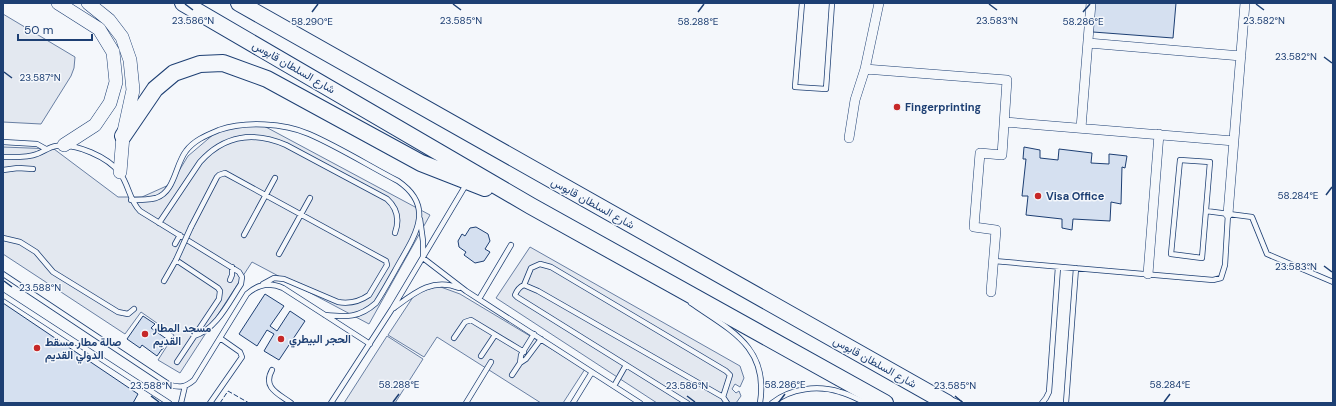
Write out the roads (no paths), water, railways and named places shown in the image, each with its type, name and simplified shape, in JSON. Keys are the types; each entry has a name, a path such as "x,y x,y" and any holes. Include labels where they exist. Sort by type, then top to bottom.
{"highway":[{"name":"شارع السلطان قابوس","path":"183,3 531,206 885,403"},
{"name":"شارع السلطان قابوس","path":"240,3 947,403"},
{"path":"252,3 320,49"},
{"path":"123,136 156,89 174,73 200,64 223,63 267,79 421,163 531,206"}],"street":[{"path":"58,3 99,29 113,52 116,82 110,103 95,125 64,145"},
{"path":"88,3 109,20 122,37 130,60 133,90 123,136 120,172"},
{"path":"849,138 855,100 865,69 879,3"},
{"path":"1081,128 1091,3"},
{"path":"1228,214 1245,3"},
{"path":"1088,43 1241,56"},
{"path":"865,69 1007,80 1002,154 980,153 974,227 996,230 991,292"},
{"path":"1005,122 1234,141"},
{"path":"1148,274 1159,134"}],"lane":[{"path":"802,3 795,86 826,89 832,3"},
{"path":"131,200 156,198 165,192 169,188 183,155 201,138 217,131 242,125 264,125 287,128 308,134 398,181 410,191 416,202 422,228 423,258"},
{"path":"159,224 200,162 207,154 227,142 242,138 257,137 286,145 387,198 392,203 398,214 395,233"},
{"path":"3,142 37,144 46,149"},
{"path":"3,157 31,156 46,149 64,145 80,148 98,156 120,172 131,200 140,211 241,274 241,284 212,326 204,333 194,336"},
{"path":"1180,160 1210,162 1206,211 1202,258 1171,254 1180,160"},
{"path":"3,170 18,168 33,169"},
{"path":"3,274 170,384 175,386 185,386 194,380 247,294 269,279 284,279 338,302 349,303 360,301 369,295 387,267 386,261 266,195 228,175 222,174 217,177 164,281"},
{"path":"244,235 275,178"},
{"path":"331,403 392,310 468,181"},
{"path":"279,254 310,198"},
{"path":"1206,211 1252,217 1267,254 1333,282"},
{"path":"325,315 345,317 354,316 366,311 376,303 415,236 419,221 419,213"},
{"path":"994,261 1213,280 1221,278 1225,265 1228,214"},
{"path":"174,244 180,235"},
{"path":"3,238 20,242 36,252 53,272 118,312 128,314 134,309"},
{"path":"479,299 512,245"},
{"path":"423,258 466,291 640,403"},
{"path":"176,260 218,288 220,291 219,299 177,362"},
{"path":"628,261 674,292"},
{"path":"687,403 517,297 515,294 516,291 520,286 524,285 531,268 540,264 551,267 726,371 730,375 723,397"},
{"path":"230,280 232,275 232,267"},
{"path":"1042,403 1049,392 1058,267"},
{"path":"1066,403 1076,268"},
{"path":"261,285 272,284 278,286 370,344"},
{"path":"392,310 418,290 425,287 453,285 466,291"},
{"path":"524,285 538,291 723,397 727,403"},
{"path":"3,295 169,403"},
{"path":"687,301 733,332 746,343 755,357 761,373 762,389 760,403"},
{"path":"454,338 465,322 469,320 474,321 524,352"},
{"path":"520,363 520,358 534,334"},
{"path":"481,356 495,335"},
{"path":"210,403 242,357 240,352 220,338"},
{"path":"512,375 520,363 526,359 540,339"},
{"path":"466,403 491,362"},
{"path":"614,386 626,365"},
{"path":"272,370 268,378 269,385 291,403"},
{"path":"573,403 592,372"},
{"path":"915,385 960,403"},
{"path":"181,403 185,386"},
{"path":"772,403 792,392 808,388 824,388 840,392 866,403"}],"place":[{"name":"Fingerprinting","path":"897,107"},
{"name":"Visa Office","path":"1038,196"},
{"name":"مسجد المطار القديم","path":"145,334"},
{"name":"الحجر البيطري","path":"281,339"},
{"name":"صالة مطار مسقط الدولي القديم","path":"37,348"}]}
